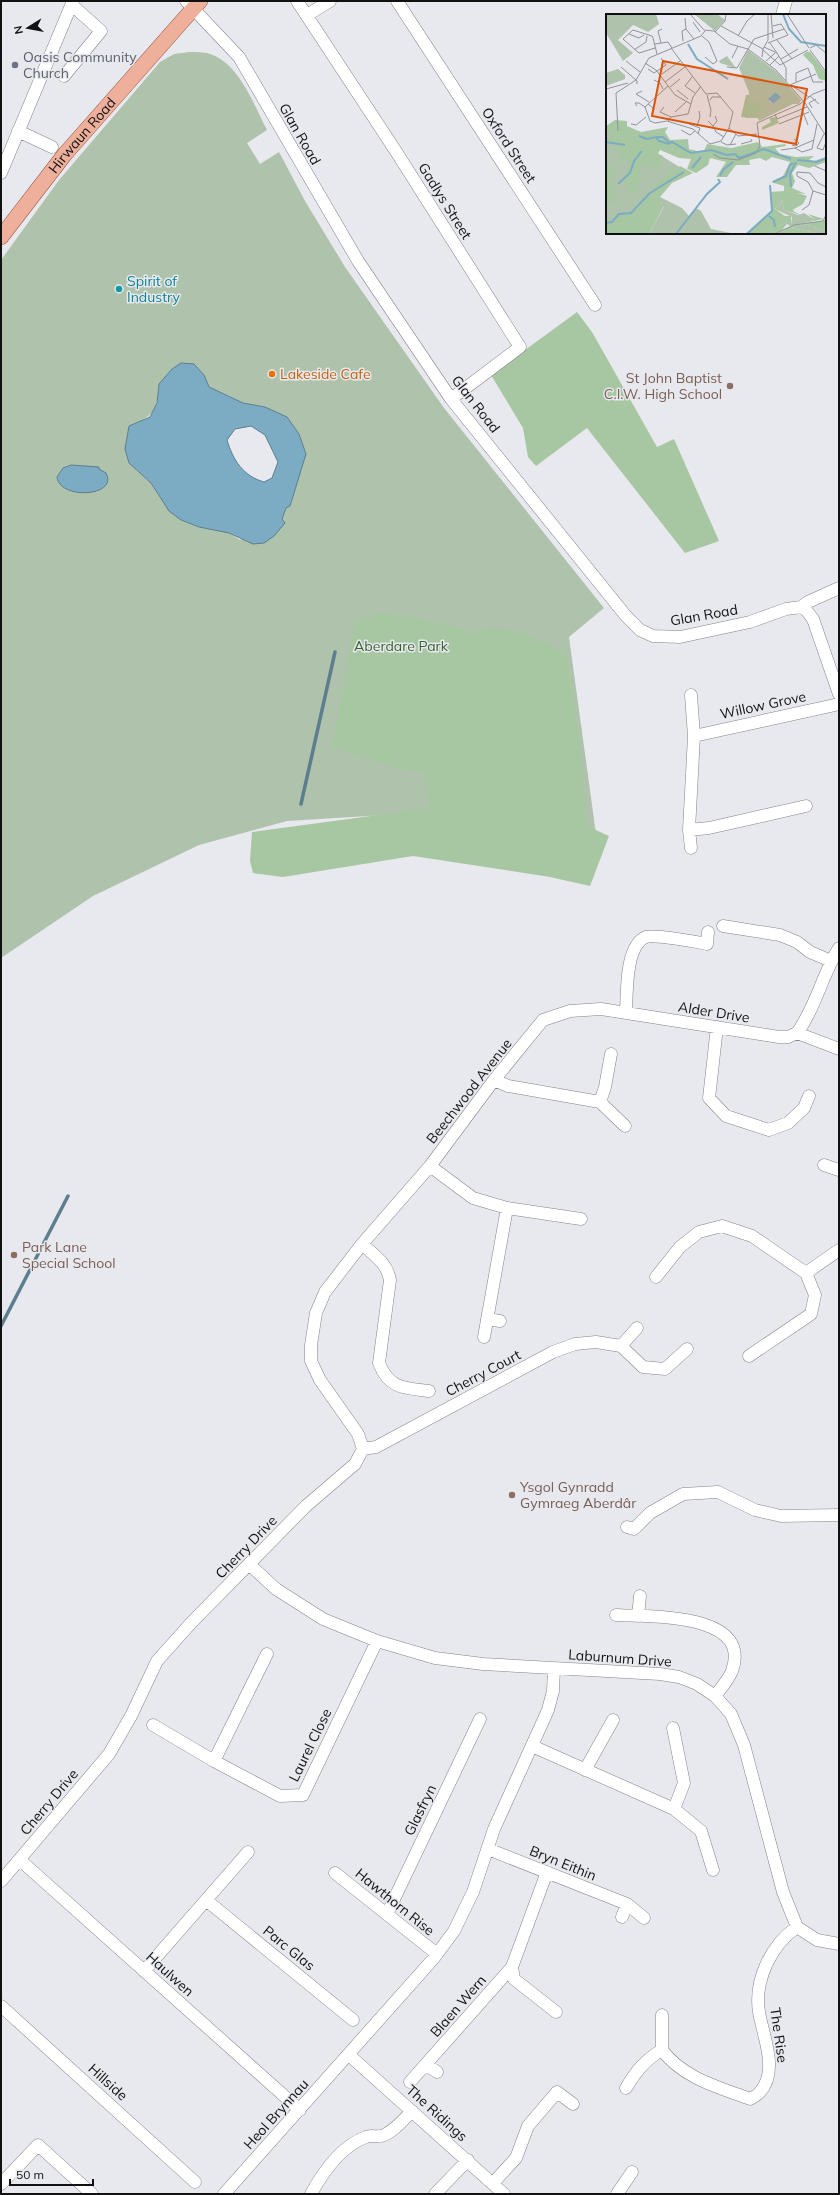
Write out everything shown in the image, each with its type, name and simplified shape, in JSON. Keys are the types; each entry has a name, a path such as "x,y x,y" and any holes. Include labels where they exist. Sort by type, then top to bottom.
{"main road":[{"name":"Hirwaun Road","path":"1,236 65,154 193,4"}],"street":[{"name":"Gadlys Street","path":"297,1 397,153 520,347 451,398"},
{"path":"307,15 330,1"},
{"name":"Oxford Street","path":"397,1 595,305"},
{"path":"782,14 786,1"},
{"path":"1,173 72,3 101,31 64,76"},
{"name":"Glan Road","path":"193,4 238,57 358,261 451,398 626,616 640,630 653,636 680,637 750,622 786,609 801,607 808,602 839,588"},
{"path":"18,131 52,147"},
{"path":"801,607 806,610 813,619 839,694"},
{"path":"691,695 694,736 689,830 691,848"},
{"name":"Willow Grove","path":"694,736 839,704"},
{"path":"689,830 709,828 806,806"},
{"path":"723,926 780,935 831,961"},
{"path":"626,1013 629,968 636,944 647,936 707,944 708,932"},
{"path":"839,948 831,961 808,1018 797,1033 839,1049"},
{"name":"Beechwood Avenue","path":"362,1244 430,1166 494,1080 544,1020 570,1011 601,1009 626,1013"},
{"name":"Alder Drive","path":"626,1013 779,1037 788,1037 797,1033"},
{"path":"717,1027 709,1098 726,1116 769,1130 788,1123 804,1108 809,1096"},
{"path":"600,1102 605,1088 611,1054"},
{"path":"494,1080 508,1086 600,1102 625,1126"},
{"path":"824,1165 839,1170"},
{"path":"430,1166 473,1198 507,1208 581,1218"},
{"path":"484,1337 507,1208"},
{"path":"656,1277 680,1247 699,1232 722,1226 752,1236 806,1274 815,1295 811,1314 749,1356"},
{"path":"363,1449 358,1434 320,1380 311,1361 311,1345 316,1313 325,1292 362,1244 386,1265 390,1280 380,1349 379,1363 381,1369 391,1383 415,1395 429,1391"},
{"path":"806,1274 839,1250"},
{"path":"487,1320 500,1321"},
{"path":"637,1328 621,1346 643,1367 665,1369 687,1349"},
{"name":"Cherry Court","path":"363,1449 376,1447 553,1352 575,1344 596,1342 621,1346"},
{"name":"Cherry Drive","path":"1,1881 109,1754 131,1716 157,1661 306,1506 355,1464 363,1449"},
{"path":"627,1526 634,1529 650,1513 683,1494 718,1492 755,1510 781,1516 839,1515"},
{"name":"Laburnum Drive","path":"250,1565 276,1589 323,1619 377,1641 435,1658 554,1668 660,1674 679,1677 697,1684 715,1696 731,1714 744,1745 783,1892 797,1927"},
{"path":"638,1616 640,1596"},
{"path":"616,1615 674,1618 708,1624 726,1635 732,1646 735,1660 732,1672 715,1696"},
{"name":"Laurel Close","path":"153,1725 214,1761 280,1796 303,1795 377,1641"},
{"path":"214,1761 266,1654"},
{"name":"Heol Brynnau","path":"224,2194 349,2055 437,1954 454,1931 473,1892 494,1829 548,1710 553,1691 554,1668"},
{"name":"Glasfryn","path":"387,1914 480,1719"},
{"path":"585,1770 613,1720"},
{"path":"673,1728 684,1783 674,1809"},
{"path":"532,1746 674,1809 701,1831 713,1870"},
{"name":"Bryn Eithin","path":"488,1849 627,1904 644,1918"},
{"path":"144,1970 248,1852"},
{"name":"Haulwen","path":"20,1860 300,2110"},
{"name":"Blaen Wern","path":"410,2082 427,2065 512,1967 547,1872"},
{"name":"Hawthorn Rise","path":"335,1873 437,1954"},
{"name":"Parc Glas","path":"206,1900 353,2020"},
{"path":"622,1917 627,1904"},
{"path":"797,1927 817,1940 839,1944"},
{"name":"The Rise","path":"662,2050 670,2060 698,2080 750,2099 760,2092 768,2074 767,2048 759,2011 760,1981 768,1959 784,1936 797,1927"},
{"path":"512,1967 514,1979 556,2012"},
{"name":"Hillside","path":"1,2006 195,2182"},
{"path":"626,2088 638,2068 649,2057 662,2050 662,2015"},
{"name":"The Ridings","path":"349,2055 468,2160 504,2194"},
{"path":"427,2065 437,2072"},
{"path":"493,2183 516,2158 528,2126 558,2092 573,2104"},
{"path":"311,2194 322,2175 346,2148 366,2136 381,2136 396,2127 412,2111"},
{"path":"1,2184 38,2145 92,2194"},
{"path":"435,2194 468,2160"},
{"path":"617,2194 632,2172"}],"green space":[{"name":"Aberdare Park","path":"202,52 210,54 229,66 237,75 251,97 267,130 247,143 260,164 279,152 305,201 345,267 444,408 604,608 569,637 596,834 401,814 287,821 199,845 93,896 1,958 1,260 59,180 160,62 174,54","holes":["204,375 209,387 243,403 265,407 298,476 290,506 286,507 282,519 240,540 229,533 199,527 181,520 159,496 151,483 136,470 129,426 150,415 153,411 157,401 159,384"]},
{"path":"577,312 592,332 657,447 674,439 719,541 685,553 587,428 536,466 528,457 523,428 491,375"},
{"path":"384,612 448,625 473,633 483,629 508,629 533,638 566,653 579,740 587,826 609,836 590,886 550,877 413,856 283,877 253,873 250,861 252,832 430,808 423,771 398,769 333,747 355,622"}],"water":[{"path":"181,363 194,364 204,375 209,387 243,403 265,407 287,417 299,434 306,454 290,506 286,508 282,519 285,523 274,536 264,543 253,544 229,533 199,527 181,520 169,511 151,483 129,463 125,449 129,426 150,417 157,403 159,384 172,369","holes":["251,426 265,435 278,462 272,478 264,482 250,476 240,466 232,454 227,440 235,429"]},
{"path":"71,465 99,467 99,469 106,473 108,481 104,487 97,491 87,493 67,489 60,484 57,477 63,468"}],"waterway":[{"path":"301,804 335,652"},
{"path":"1,1326 68,1196"}],"place":[{"name":"Oasis Community Church","path":"15,65"},
{"name":"Spirit of Industry","path":"119,289"},
{"name":"Lakeside Cafe","path":"272,374"},
{"name":"St John Baptist C.I.W. High School","path":"730,386"},
{"name":"Park Lane Special School","path":"14,1255"},
{"name":"Ysgol Gynradd Gymraeg Aberdâr","path":"512,1495"}]}
